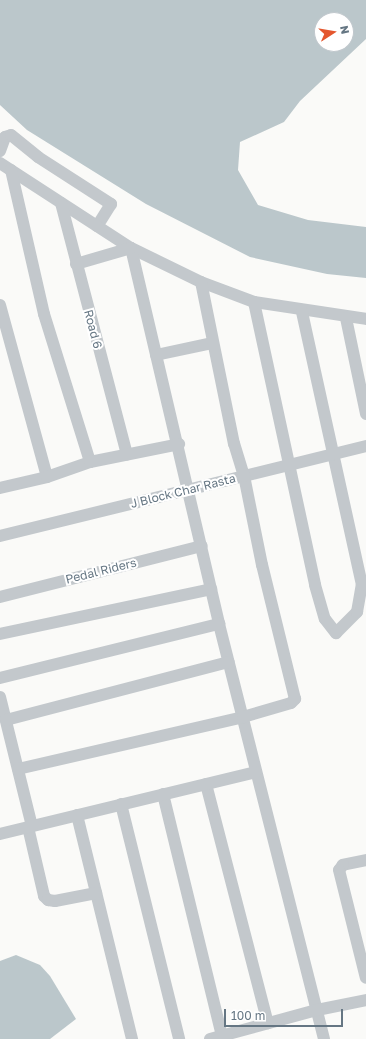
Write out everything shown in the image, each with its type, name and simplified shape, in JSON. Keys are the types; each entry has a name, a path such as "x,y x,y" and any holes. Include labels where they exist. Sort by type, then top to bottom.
{"street":[{"path":"0,151 6,137 11,135 38,157 111,204 97,226"},
{"path":"0,163 131,248 201,282 254,302 346,318 366,319"},
{"path":"11,170 44,314 90,462"},
{"name":"Road 6","path":"61,203 127,455"},
{"path":"76,264 131,248"},
{"path":"131,248 202,546 219,624 324,1039"},
{"path":"18,769 243,717 291,703 295,699 262,565 244,476 234,444 212,343 201,282"},
{"path":"254,302 288,465 320,604 325,619 336,634 357,612 362,585 332,454 302,311"},
{"path":"0,305 47,477"},
{"path":"346,318 366,414"},
{"path":"156,355 212,343"},
{"path":"0,488 47,477 90,462 178,444"},
{"name":"J Block Char Rasta","path":"0,536 366,446"},
{"name":"Pedal Riders","path":"0,597 202,546"},
{"path":"0,634 211,589"},
{"path":"0,678 219,624"},
{"path":"6,720 229,662"},
{"path":"0,697 18,769 44,896 48,900 96,893"},
{"path":"0,834 256,772"},
{"path":"206,784 268,1023"},
{"path":"163,794 216,1038 317,1010 366,1000"},
{"path":"121,804 179,1039"},
{"path":"77,815 132,1039"},
{"path":"366,860 343,865 339,870 366,978"}],"shaded area":[{"path":"0,0 366,0 366,39 354,50 354,12 314,12 314,52 352,52 300,101 284,122 240,142 238,170 258,205 308,220 366,227 366,278 327,274 250,257 146,204 27,130 0,105"},
{"path":"16,955 40,965 50,976 76,1019 50,1039 0,1039 0,961"}]}
